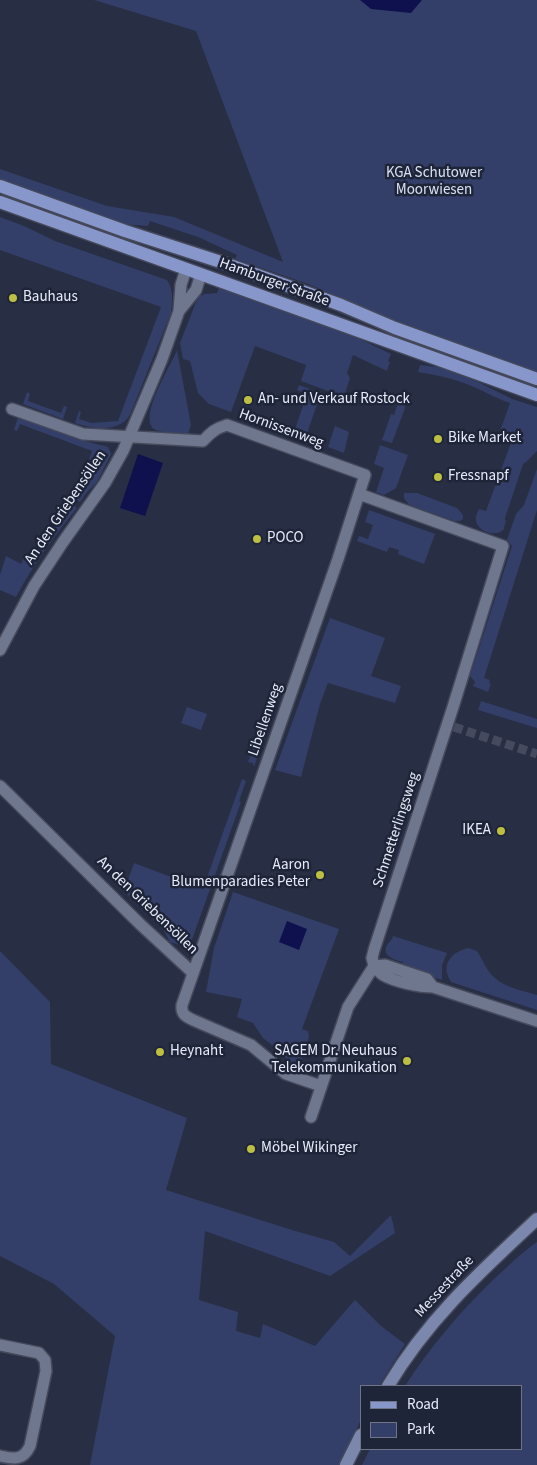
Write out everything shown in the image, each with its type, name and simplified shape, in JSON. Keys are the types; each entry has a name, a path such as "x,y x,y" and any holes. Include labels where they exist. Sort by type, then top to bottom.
{"main road":[{"name":"Hamburger Straße","path":"0,186 341,305 395,328 537,379"},
{"name":"Hamburger Straße","path":"0,202 537,395"},
{"name":"An den Griebensöllen","path":"186,269 192,252"},
{"name":"An den Griebensöllen","path":"201,274 206,257"},
{"name":"Messestraße","path":"389,1385 412,1350 452,1300 537,1219"},
{"path":"346,1465 360,1437"}],"street":[{"name":"An den Griebensöllen","path":"0,650 34,586 105,483 130,437 179,311 181,285 186,269"},
{"name":"An den Griebensöllen","path":"179,311 196,290 201,274"},
{"name":"An den Griebensöllen","path":"12,409 83,434 130,437"},
{"name":"Hornissenweg","path":"130,437 203,441 218,427 226,425 365,475"},
{"name":"Libellenweg","path":"193,974 338,559 365,475"},
{"name":"Schmetterlingsweg","path":"311,1117 348,1007 374,966 372,958 374,950 503,546 358,494"},
{"name":"An den Griebensöllen","path":"0,786 193,974 182,1005 185,1016 251,1045 286,1074 321,1086"},
{"path":"374,966 385,966 427,979 433,986 537,1021"},
{"path":"0,1345 39,1353 45,1360 46,1370 27,1454 22,1461 0,1456"}],"green space":[{"name":"KGA Schutower Moorwiesen","path":"94,0 537,0 537,372 375,313 308,284 235,259 237,255 198,237 150,221 148,226 121,224 0,180 0,169 107,206 174,217 283,262 196,31"},
{"path":"0,217 55,241 167,280 172,296 171,313 130,415 119,425 97,428 75,423 79,411 81,412 79,419 91,423 118,421 161,307 0,250"},
{"path":"219,288 358,338 391,354 387,371 353,355 347,373 350,378 344,397 301,381 306,365 255,346 231,412 209,404 198,393 190,361 183,359 180,343 200,296 217,293"},
{"path":"177,350 191,425 188,434 157,430 154,429 150,422 153,402"},
{"path":"420,365 444,368 512,399 537,407 537,451 523,464 505,518 504,529 501,532 484,531 477,525 476,518 479,509 486,511 512,440 499,434 510,403 460,382 418,372"},
{"path":"299,385 321,393 305,439 248,419 250,413 295,429 307,394 297,390"},
{"path":"27,392 30,394 28,401 61,413 64,406 67,407 63,419 23,404"},
{"path":"400,396 403,398 405,408 392,443 382,440 391,414 394,415 398,403 396,402"},
{"path":"18,417 85,441 108,447 111,454 97,482 80,502 75,498 71,503 77,508 44,551 16,597 0,590 0,575 6,556 21,564 26,554 32,558 95,463 89,459 92,451 20,424 17,431 14,430"},
{"path":"335,426 349,432 344,453 328,447"},
{"path":"380,445 408,455 396,488 384,495 376,492 384,468 374,464"},
{"path":"537,469 537,510 484,678 490,680 489,683 491,684 488,692 473,686 475,682 470,676 512,546 507,540 516,514 524,505"},
{"path":"404,493 417,493 457,508 463,515 463,519 455,521 409,505 404,498"},
{"path":"369,510 435,534 424,564 398,554 399,550 389,547 387,552 357,541 359,536 368,539 373,525 365,522"},
{"path":"330,618 385,638 371,676 401,686 395,703 328,683 320,704 301,777 275,770"},
{"path":"481,701 537,719 537,728 478,710"},
{"path":"187,707 207,714 201,730 181,723"},
{"path":"258,733 265,735 258,754 255,753 254,757 257,758 254,767 253,763 248,762"},
{"path":"242,779 246,781 239,801 241,802 189,948 170,942 163,929 124,891 134,863 203,889"},
{"path":"233,892 339,929 302,1029 308,1031 309,1037 299,1067 294,1069 281,1052 263,1038 253,1023 237,1017 242,999 206,992 214,948"},
{"path":"393,936 447,953 442,965 442,980 402,967 403,962 388,956 386,947"},
{"path":"468,948 477,951 490,973 499,981 515,989 537,995 537,1010 451,982 447,970 449,960 452,956"},
{"path":"0,951 50,1002 51,1064 187,1118 166,1190 334,1242 350,1256 391,1215 395,1233 330,1276 205,1231 199,1300 238,1312 236,1331 260,1338 263,1324 315,1346 355,1300 381,1326 405,1344 380,1385 360,1385 360,1422 339,1465 90,1465 115,1336 54,1284 0,1256"},
{"path":"537,1242 537,1465 362,1465 370,1450 522,1450 522,1385 406,1385 446,1330 493,1280"}],"shaded area":[{"path":"360,0 422,0 411,13 371,9"},
{"path":"138,454 163,463 145,516 120,508"},
{"path":"287,921 307,929 299,950 279,942"}],"tunnel":[{"path":"454,727 537,754"}],"place":[{"name":"Bauhaus","path":"13,298"},
{"name":"An- und Verkauf Rostock","path":"248,400"},
{"name":"Bike Market","path":"438,439"},
{"name":"Fressnapf","path":"438,477"},
{"name":"POCO","path":"257,539"},
{"name":"IKEA","path":"501,831"},
{"name":"Aaron Blumenparadies Peter","path":"320,875"},
{"name":"Heynaht","path":"160,1052"},
{"name":"SAGEM Dr. Neuhaus Telekommunikation","path":"407,1061"},
{"name":"Möbel Wikinger","path":"251,1149"}]}
